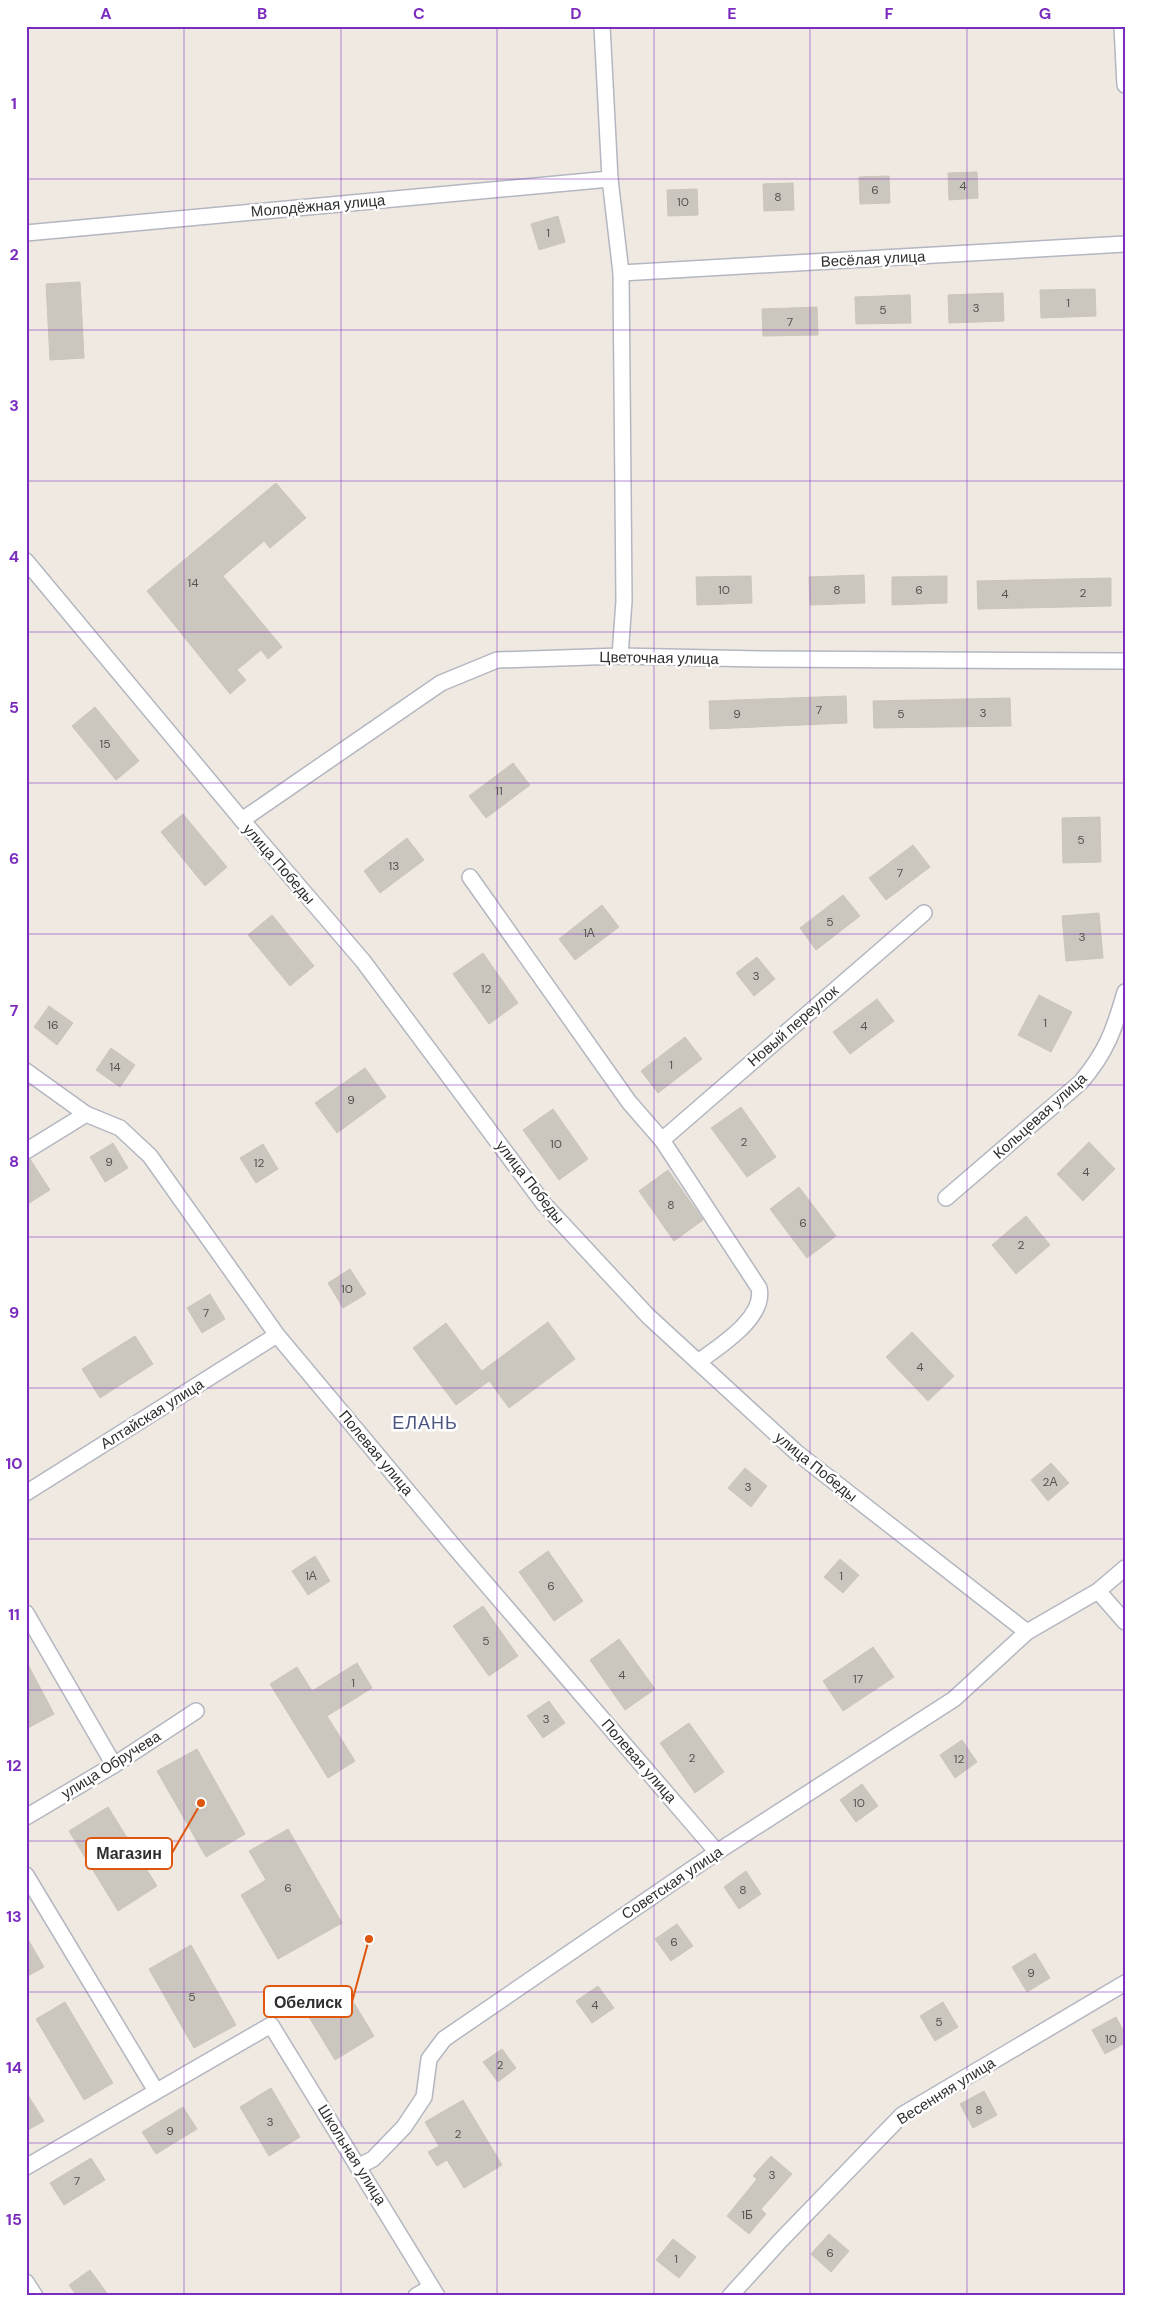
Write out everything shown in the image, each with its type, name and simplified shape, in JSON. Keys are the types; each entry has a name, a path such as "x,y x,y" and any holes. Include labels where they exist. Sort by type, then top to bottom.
{"street":[{"path":"602,26 610,179 621,273 624,601 620,656"},
{"path":"1122,26 1125,85"},
{"name":"Молодёжная улица","path":"26,233 610,179"},
{"name":"Весёлая улица","path":"621,273 1125,244"},
{"name":"улица Победы","path":"27,564 363,961 544,1204 648,1316 796,1452 1027,1632"},
{"name":"Цветочная улица","path":"242,820 441,683 497,660 620,656 770,659 1125,661"},
{"path":"470,877 629,1102 662,1140 759,1288 761,1296 752,1314 736,1334 698,1362"},
{"name":"Новый переулок","path":"662,1140 924,913"},
{"name":"Кольцевая улица","path":"946,1198 1082,1082 1100,1060 1114,1032 1125,992"},
{"name":"Полевая улица","path":"26,1071 86,1114 120,1128 150,1156 277,1335 456,1549 717,1852"},
{"path":"26,1151 86,1114"},
{"name":"Алтайская улица","path":"26,1493 277,1335"},
{"path":"1027,1632 1098,1591 1125,1568"},
{"path":"1098,1591 1125,1622"},
{"path":"26,1613 114,1765"},
{"name":"Советская улица","path":"359,2166 373,2159 404,2127 424,2097 429,2059 444,2040 717,1852 954,1699 1027,1632"},
{"name":"улица Обручева","path":"26,1817 114,1765 196,1711"},
{"path":"26,1875 156,2091 26,2167"},
{"name":"Весенняя улица","path":"730,2296 781,2240 902,2116 1125,1983"},
{"name":"Школьная улица","path":"156,2091 271,2025 434,2291"},
{"path":"26,2282 35,2296"},
{"path":"416,2296 434,2291"}],"building":[{"path":"977,172 978,198 949,200 948,173"},
{"path":"889,176 890,203 860,204 859,177"},
{"path":"793,183 794,210 764,211 763,184"},
{"path":"697,189 698,215 668,216 667,190"},
{"path":"558,216 565,242 539,250 531,224"},
{"path":"80,282 84,358 50,360 46,284"},
{"path":"1095,289 1096,316 1041,318 1040,290"},
{"path":"1003,293 1004,321 949,323 948,295"},
{"path":"910,295 911,323 856,324 855,297"},
{"path":"817,307 818,335 763,336 762,309"},
{"path":"276,483 306,518 270,548 264,541 223,576 282,647 268,659 261,650 237,670 246,680 230,694 147,591"},
{"path":"864,575 865,603 810,605 809,577"},
{"path":"751,576 752,603 697,605 696,577"},
{"path":"947,576 947,603 892,605 892,577"},
{"path":"1111,578 1111,606 978,609 977,581"},
{"path":"846,696 847,723 710,729 709,701"},
{"path":"1010,698 1011,726 874,728 873,701"},
{"path":"95,707 139,761 116,780 72,726"},
{"path":"513,763 530,785 486,818 469,796"},
{"path":"183,814 227,867 205,886 161,832"},
{"path":"1100,817 1101,862 1063,863 1062,818"},
{"path":"407,838 424,860 380,893 364,871"},
{"path":"913,845 930,867 886,900 869,878"},
{"path":"843,895 860,916 816,950 800,928"},
{"path":"602,905 619,927 575,960 559,939"},
{"path":"1099,913 1103,958 1066,961 1062,916"},
{"path":"272,915 314,966 290,986 248,935"},
{"path":"483,953 518,1003 489,1024 453,974"},
{"path":"757,957 775,979 754,996 736,973"},
{"path":"1039,995 1072,1012 1051,1052 1018,1035"},
{"path":"877,999 894,1021 850,1054 833,1032"},
{"path":"49,1006 73,1023 57,1045 34,1027"},
{"path":"685,1037 702,1059 658,1093 641,1071"},
{"path":"111,1048 135,1065 120,1087 96,1070"},
{"path":"365,1068 386,1097 337,1133 315,1103"},
{"path":"741,1107 776,1157 747,1177 711,1128"},
{"path":"553,1109 588,1159 559,1180 523,1130"},
{"path":"1089,1142 1115,1169 1083,1201 1057,1174"},
{"path":"113,1143 128,1168 105,1182 90,1157"},
{"path":"263,1144 278,1169 256,1183 240,1158"},
{"path":"30,1159 50,1190 26,1205 26,1160"},
{"path":"668,1170 703,1220 674,1241 639,1191"},
{"path":"799,1187 836,1236 807,1258 770,1209"},
{"path":"1026,1216 1050,1245 1016,1274 992,1245"},
{"path":"350,1269 366,1294 343,1308 328,1283"},
{"path":"210,1294 225,1319 202,1333 187,1308"},
{"path":"548,1322 575,1359 509,1408 482,1371"},
{"path":"446,1323 489,1381 456,1405 413,1348"},
{"path":"912,1332 954,1376 928,1401 886,1357"},
{"path":"135,1336 153,1364 100,1398 82,1369"},
{"path":"1051,1463 1069,1483 1048,1501 1031,1480"},
{"path":"745,1468 767,1486 751,1507 728,1488"},
{"path":"548,1551 583,1601 554,1621 519,1572"},
{"path":"315,1556 330,1581 308,1595 292,1571"},
{"path":"840,1559 859,1575 843,1593 824,1577"},
{"path":"483,1606 518,1656 489,1676 453,1626"},
{"path":"619,1639 655,1689 625,1710 590,1660"},
{"path":"873,1647 894,1677 843,1711 823,1681"},
{"path":"26,1661 54,1714 26,1729"},
{"path":"357,1663 372,1688 327,1716 355,1761 328,1778 270,1684 297,1667 312,1691"},
{"path":"549,1701 565,1723 543,1738 527,1716"},
{"path":"689,1723 724,1772 695,1793 660,1743"},
{"path":"962,1740 977,1762 955,1778 940,1755"},
{"path":"197,1749 245,1834 206,1857 157,1771"},
{"path":"862,1784 878,1806 856,1822 840,1800"},
{"path":"108,1807 157,1886 118,1911 69,1831"},
{"path":"288,1829 342,1923 278,1959 241,1895 266,1880 249,1851"},
{"path":"746,1871 761,1894 739,1909 724,1887"},
{"path":"677,1924 693,1946 671,1961 655,1939"},
{"path":"26,1936 44,1967 26,1977"},
{"path":"191,1945 236,2025 194,2048 149,1969"},
{"path":"1035,1953 1050,1978 1027,1992 1012,1967"},
{"path":"343,1985 374,2036 335,2060 304,2009"},
{"path":"598,1986 614,2008 592,2023 576,2001"},
{"path":"65,2002 113,2083 84,2100 36,2019"},
{"path":"943,2002 958,2027 935,2041 920,2016"},
{"path":"1116,2017 1125,2034 1125,2043 1105,2054 1092,2030"},
{"path":"502,2049 516,2068 498,2082 483,2062"},
{"path":"271,2088 300,2137 269,2156 240,2107"},
{"path":"984,2091 997,2115 973,2128 960,2104"},
{"path":"26,2092 44,2121 26,2131"},
{"path":"463,2100 502,2165 464,2188 447,2160 437,2166 428,2152 439,2146 425,2122"},
{"path":"183,2107 197,2129 156,2154 142,2132"},
{"path":"771,2156 792,2174 761,2209 766,2214 749,2234 727,2216 757,2179 753,2176"},
{"path":"91,2158 105,2180 64,2205 50,2183"},
{"path":"829,2234 849,2251 831,2272 811,2254"},
{"path":"673,2239 696,2257 679,2278 656,2260"},
{"path":"90,2270 109,2296 77,2296 69,2285"}],"place":[{"name":"Магазин","path":"201,1803"},
{"name":"Обелиск","path":"369,1939"}],"district":[{"name":"ЕЛАНЬ","path":"425,1423"}]}
